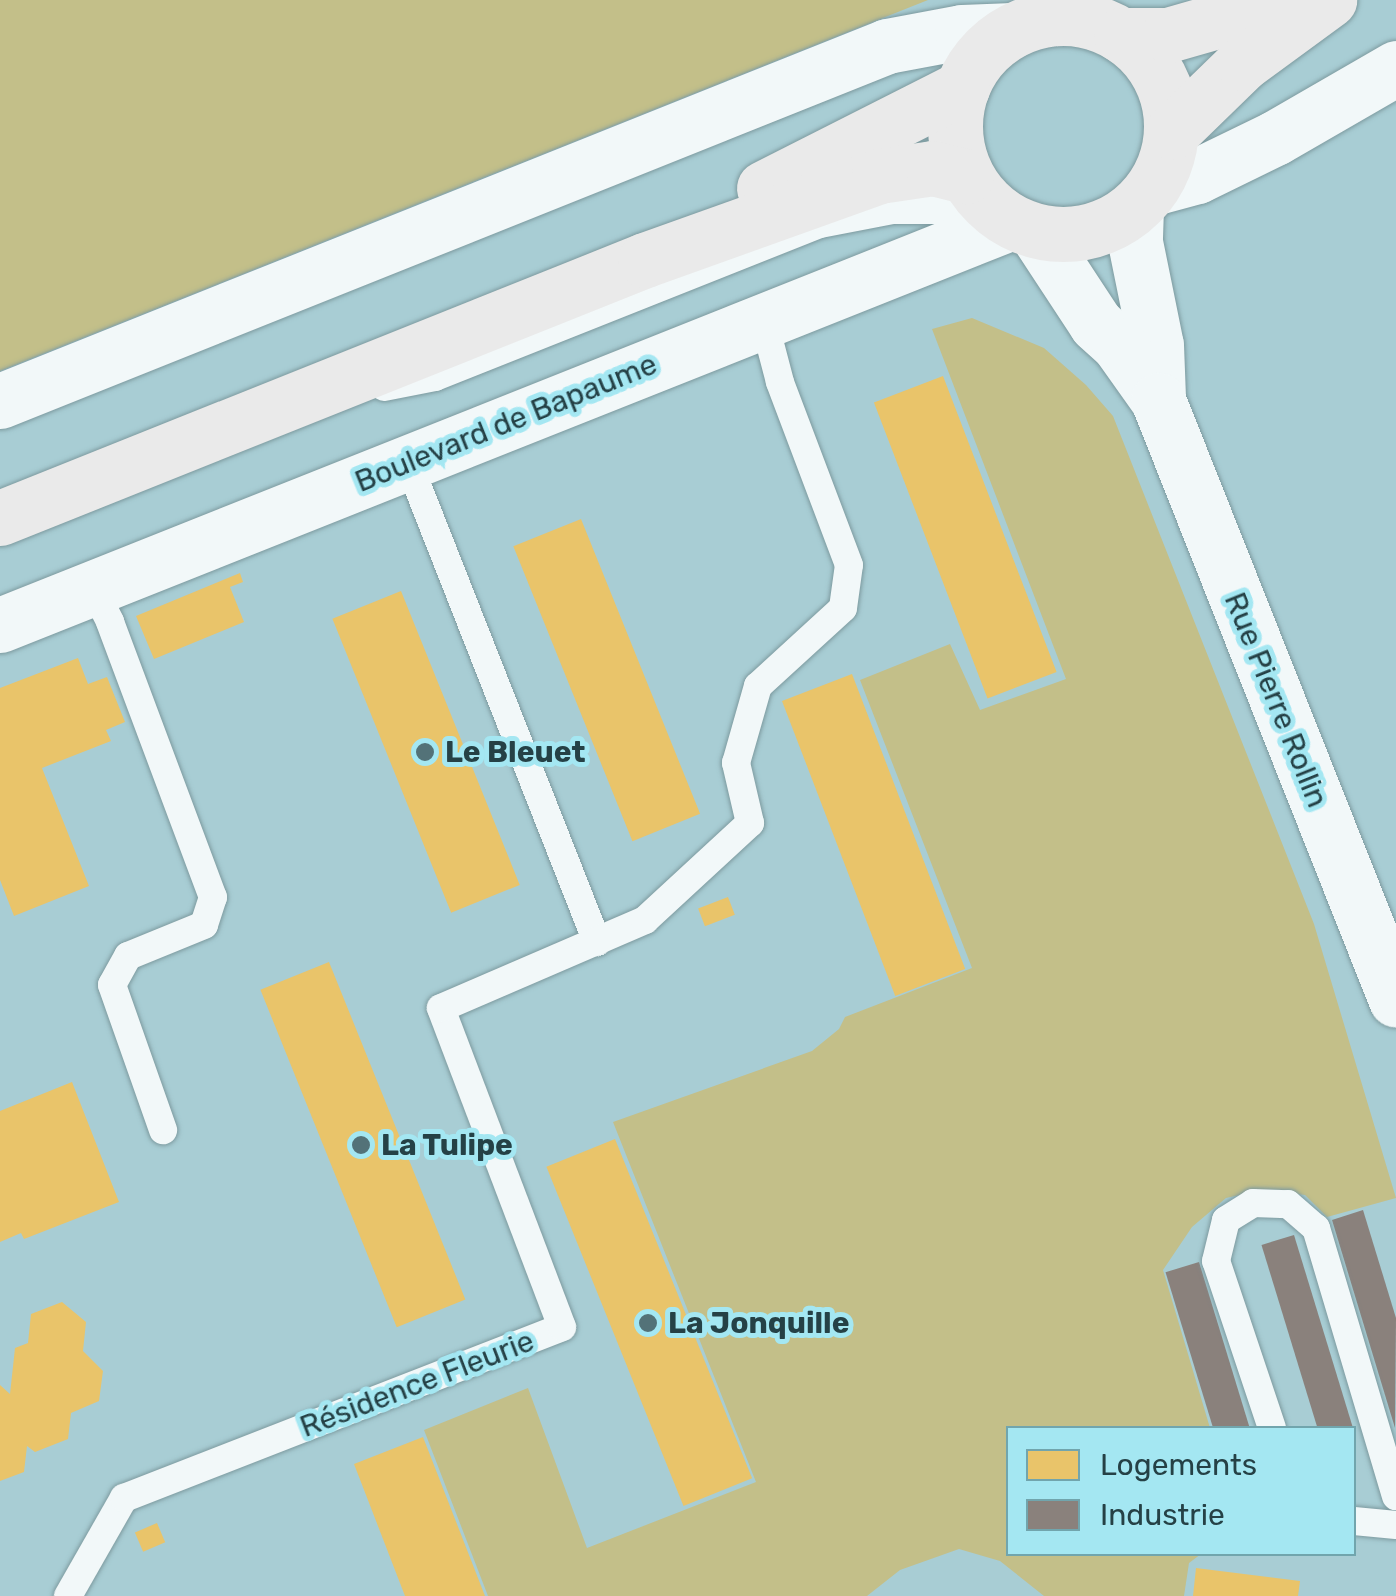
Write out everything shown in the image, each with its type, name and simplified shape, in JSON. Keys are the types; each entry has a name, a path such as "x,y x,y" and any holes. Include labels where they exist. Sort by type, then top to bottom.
{"main road":[{"path":"1002,210 955,124 962,88 974,65 1070,21 1168,36 1290,0"},
{"path":"1172,132 1242,63 1329,0"},
{"path":"0,518 645,260 879,176 933,168 1002,210 1062,235 1088,232 1144,198 1167,162 1171,109 1160,76 1140,49 1070,21"},
{"path":"645,260 790,172 962,88"}],"street":[{"path":"0,401 887,46 962,32 1070,21"},
{"path":"1144,198 1260,146 1396,68"},
{"name":"Rue Pierre Rollin","path":"1144,198 1135,242 1156,345 1158,400"},
{"name":"Rue Pierre Rollin","path":"1002,210 1096,324 1119,345 1158,400 1396,1000"},
{"name":"Boulevard de Bapaume","path":"0,624 764,322 1002,210"}],"lane":[{"path":"1070,21 1132,18 1196,0"},
{"path":"279,408 436,377 820,224 860,213 1002,210"},
{"name":"Résidence Fleurie","path":"68,1596 124,1498 562,1326 441,1008 646,920 750,822 736,763 758,686 843,608 849,565 780,382 764,322"},
{"path":"408,462 597,942"},
{"path":"93,588 110,622 213,897 204,925 128,956 112,985 163,1130"},
{"path":"1271,1426 1216,1261 1226,1220 1253,1203 1288,1204 1316,1228 1396,1496"},
{"path":"1356,1521 1396,1525"}],"shaded area":[{"path":"0,0 928,0 0,371"},
{"path":"972,318 1044,348 1086,385 1113,416 1314,924 1396,1198 1327,1217 1305,1195 1263,1190 1226,1198 1192,1227 1163,1270 1209,1426 1006,1426 1006,1556 1198,1556 1189,1563 1184,1596 1044,1596 1000,1561 959,1549 900,1570 867,1596 488,1596 424,1430 528,1388 587,1548 756,1482 613,1122 812,1051 839,1029 845,1017 972,968 860,680 950,644 980,710 1066,679 932,329"}],"building: Logements":[{"path":"943,376 1057,672 988,698 874,403"},
{"path":"581,519 700,814 632,841 513,546"},
{"path":"240,573 243,582 230,587 244,622 154,659 136,616"},
{"name":"Le Bleuet","path":"401,591 520,885 451,913 332,619"},
{"path":"78,658 88,684 107,677 125,722 106,730 111,741 42,768 89,886 14,916 0,880 0,688"},
{"path":"852,674 965,969 895,996 782,701"},
{"path":"728,897 735,915 705,926 698,908"},
{"name":"La Tulipe","path":"329,962 465,1299 397,1327 260,990"},
{"path":"72,1082 119,1202 24,1239 21,1233 0,1242 0,1111"},
{"name":"La Jonquille","path":"615,1139 752,1478 683,1506 546,1167"},
{"path":"62,1302 86,1322 83,1351 103,1371 99,1401 71,1413 68,1439 35,1452 27,1446 24,1472 0,1481 0,1385 10,1394 15,1348 28,1343 31,1314"},
{"path":"423,1437 485,1596 405,1596 354,1464"},
{"path":"157,1523 165,1542 143,1552 135,1532"},
{"path":"1196,1568 1300,1581 1298,1596 1193,1596"}],"building: Industrie":[{"path":"1363,1210 1396,1318 1395,1428 1332,1220"},
{"path":"1294,1235 1352,1426 1317,1426 1261,1245"},
{"path":"1199,1262 1249,1426 1213,1426 1166,1272"}],"place":[{"name":"Le Bleuet","path":"425,752"},
{"name":"La Tulipe","path":"361,1145"},
{"name":"La Jonquille","path":"648,1323"}]}
